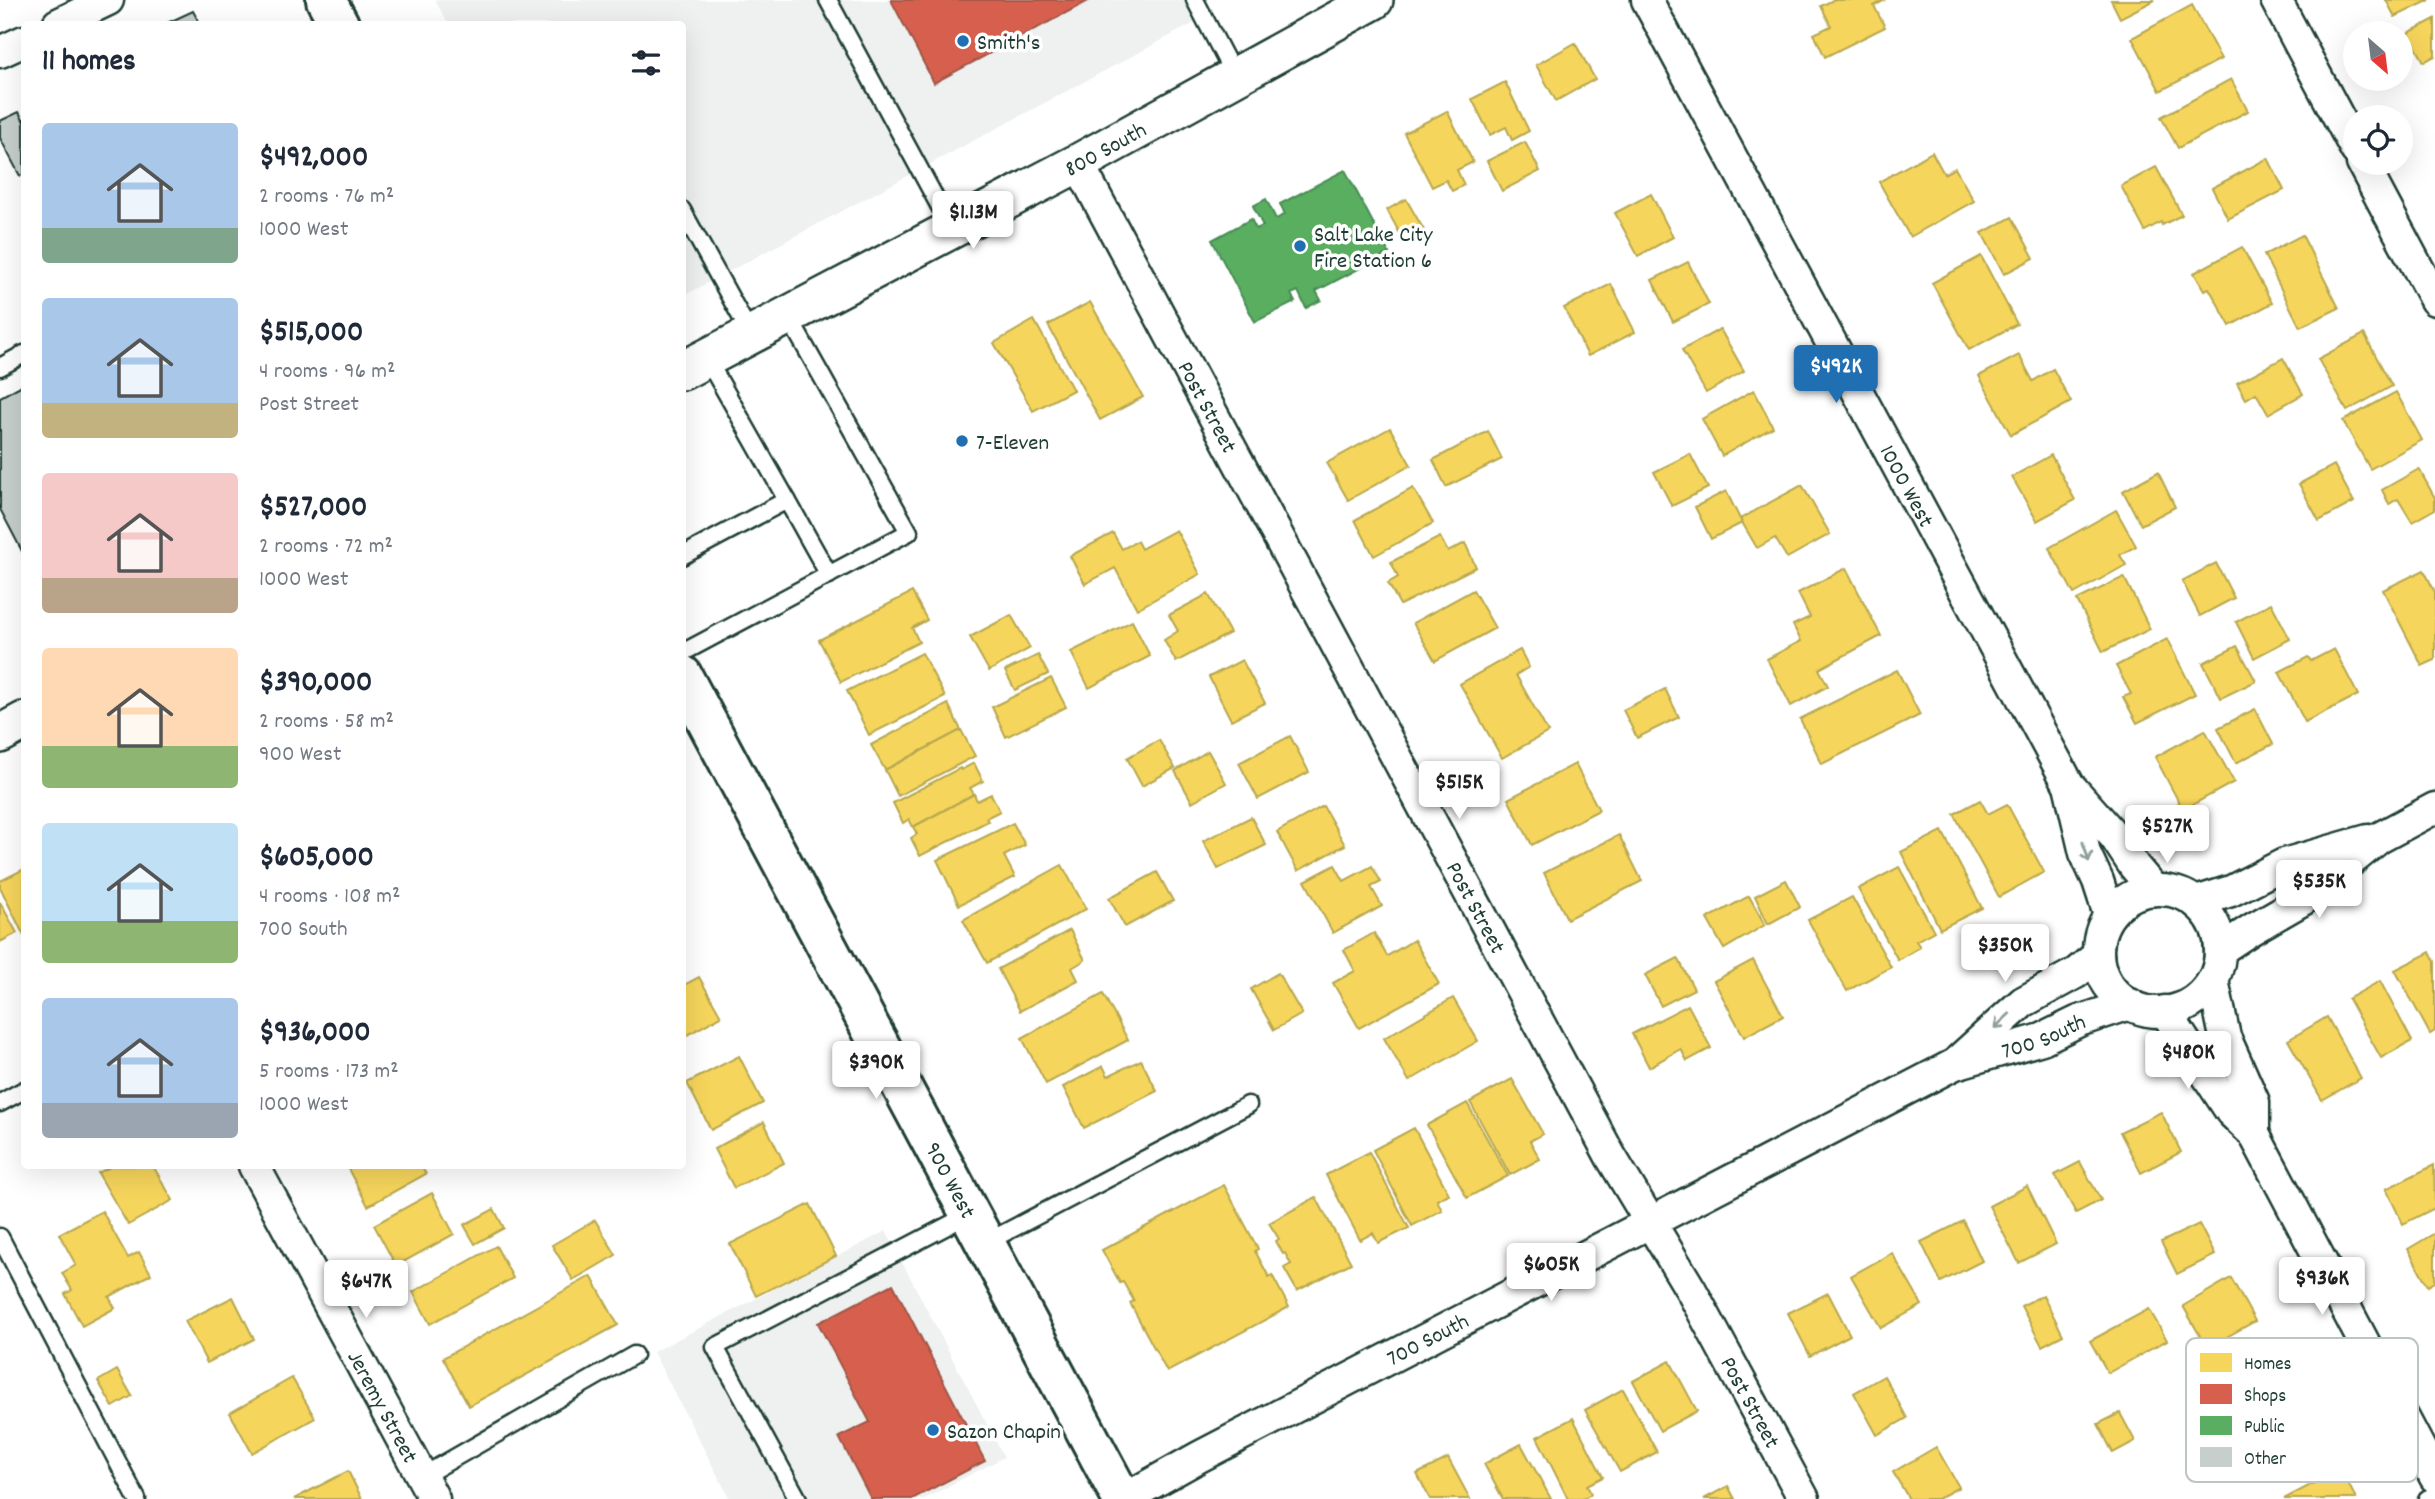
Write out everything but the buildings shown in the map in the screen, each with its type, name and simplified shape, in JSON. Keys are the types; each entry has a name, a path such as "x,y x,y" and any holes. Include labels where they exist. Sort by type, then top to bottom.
{"main road":[{"path":"326,0 338,21"},
{"name":"900 West","path":"686,682 1123,1499"}],"street":[{"path":"64,21 108,0"},
{"name":"800 South","path":"695,365 1078,163 1374,0"},
{"name":"1000 West","path":"1647,0 2069,785 2115,837 2154,890"},
{"path":"2276,0 2343,126"},
{"path":"0,52 21,42"},
{"name":"Post Street","path":"1078,163 1611,1157 1691,1290 1804,1499"},
{"path":"2368,175 2435,299"},
{"name":"1000 West","path":"2069,785 2085,853 2109,915"},
{"path":"2220,950 2304,899 2379,838 2435,808"},
{"path":"2196,902 2231,891 2284,863 2379,838"},
{"path":"2213,980 2200,995 2184,1006 2165,1011 2141,1009 2130,1004 2108,984 2098,955 2099,941 2109,915 2122,902 2137,894 2154,890 2184,895 2209,915 2217,932 2220,950 2213,980 2225,1037 2254,1102 2254,1134"},
{"name":"700 South","path":"1955,1064 2023,1002 2076,973 2098,955"},
{"name":"700 South","path":"1123,1499 1955,1064 2042,1040 2078,1021 2130,1004"},
{"path":"2165,1011 2231,1112 2254,1134 2362,1338"},
{"name":"Jeremy Street","path":"256,1169 427,1492"},
{"path":"2418,1444 2435,1476"}],"lane":[{"path":"828,0 951,229"},
{"path":"1195,0 1236,77"},
{"path":"686,217 751,335"},
{"path":"686,651 909,532 788,316"},
{"path":"0,367 21,356"},
{"path":"695,365 787,500 829,575"},
{"path":"686,554 787,500"},
{"path":"0,1103 21,1092"},
{"path":"798,1499 715,1347 1248,1105"},
{"path":"0,1237 137,1499"},
{"path":"427,1492 635,1355"},
{"path":"2427,1499 2435,1495"}],"shaded area":[{"path":"435,0 1184,0 1196,22 686,294 686,21 446,21"},
{"path":"886,1231 1004,1457 924,1499 730,1499 653,1352"}],"place":[{"name":"Smith's","path":"963,41"},
{"name":"Salt Lake City Fire Station 6","path":"1300,246"},
{"name":"7-Eleven","path":"962,441"},
{"name":"Sazon Chapin","path":"933,1430"}]}
